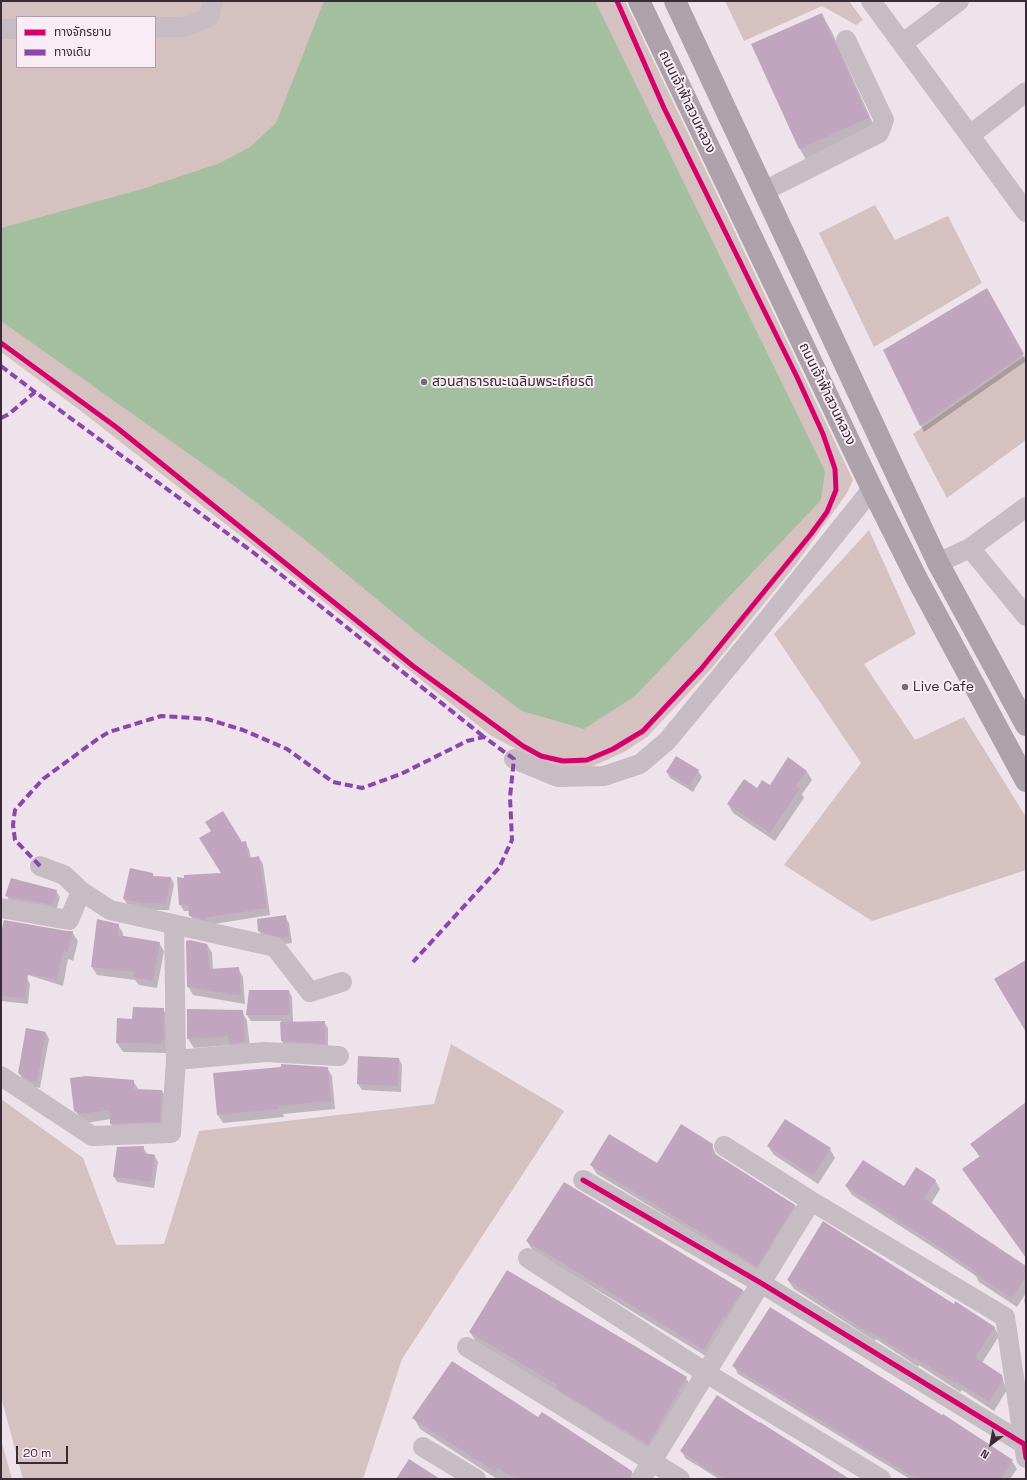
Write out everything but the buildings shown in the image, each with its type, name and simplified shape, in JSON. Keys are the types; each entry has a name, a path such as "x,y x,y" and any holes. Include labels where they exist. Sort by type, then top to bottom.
{"main road":[{"name":"ถนนเจ้าฟ้าสวนหลวง","path":"675,1 938,563 1026,725"},
{"name":"ถนนเจ้าฟ้าสวนหลวง","path":"641,2 872,489 1026,781"}],"street":[{"path":"156,27 183,27 209,16 213,1"},
{"path":"871,1 1026,212"},
{"path":"903,43 959,1"},
{"path":"1,29 16,29"},
{"path":"764,191 879,133 884,120 846,40"},
{"path":"970,135 1026,92"},
{"path":"514,759 558,777 604,776 640,764 672,735 872,489"},
{"path":"938,563 970,548 1026,508"},
{"path":"970,548 1026,616"},
{"path":"40,866 64,875 81,891 110,910 275,947 310,992 342,982"},
{"path":"1,908 69,920 81,891"},
{"path":"1,1076 92,1136 171,1133 176,1060 174,924"},
{"path":"176,1060 265,1052 339,1056"},
{"path":"724,1146 811,1201 1006,1317 1025,1451"},
{"path":"583,1180 761,1283 1025,1451"},
{"path":"641,1479 811,1201"},
{"path":"528,1258 706,1373 881,1479"},
{"path":"467,1347 680,1479"},
{"path":"423,1447 476,1479"}],"shaded area":[{"name":"สวนสาธารณะเฉลิมพระเกียรติ","path":"1,1 625,1 853,480 847,493 796,564 711,669 647,737 624,752 591,767 562,769 542,763 490,735 288,573 81,411 1,352"},
{"name":"สวนสาธารณะเฉลิมพระเกียรติ","path":"324,1 595,1 825,471 821,500 635,696 584,729 522,711 419,634 304,539 233,485 1,321 1,228 142,189 220,163 250,147 276,123"},
{"path":"725,1 849,1 863,20 856,25 822,6 744,41"},
{"path":"875,205 895,240 948,216 982,283 874,347 819,233"},
{"path":"1026,355 1026,440 947,498 913,434"},
{"path":"869,530 916,634 864,664 915,740 964,717 1026,817 1026,870 872,921 784,865 861,763 774,634"},
{"path":"451,1044 564,1111 402,1359 363,1479 23,1479 1,1397 1,1099 83,1158 116,1245 164,1244 199,1131 434,1104"},
{"path":"1,1439 12,1479 1,1479"}],"marked path":[{"path":"1,366 35,392"},
{"path":"1,418 9,414 35,392 254,553 484,737"},
{"path":"40,866 15,840 13,825 15,810 43,779 99,738 109,732 161,716 207,719 243,730 287,749 333,782 362,788 401,774 467,741 484,737 514,759 510,797 512,840 499,868 413,962"}],"cycle path":[{"path":"1,343 116,427 413,666 523,746 541,756 563,761 587,760 613,749 643,731 701,669 811,534 827,512 836,490 835,469 823,434 797,377 664,108 617,1"},
{"path":"583,1180 761,1283 1024,1444 1026,1458"}],"place":[{"name":"สวนสาธารณะเฉลิมพระเกียรติ","path":"424,382"},
{"name":"Live Cafe","path":"905,687"}]}
